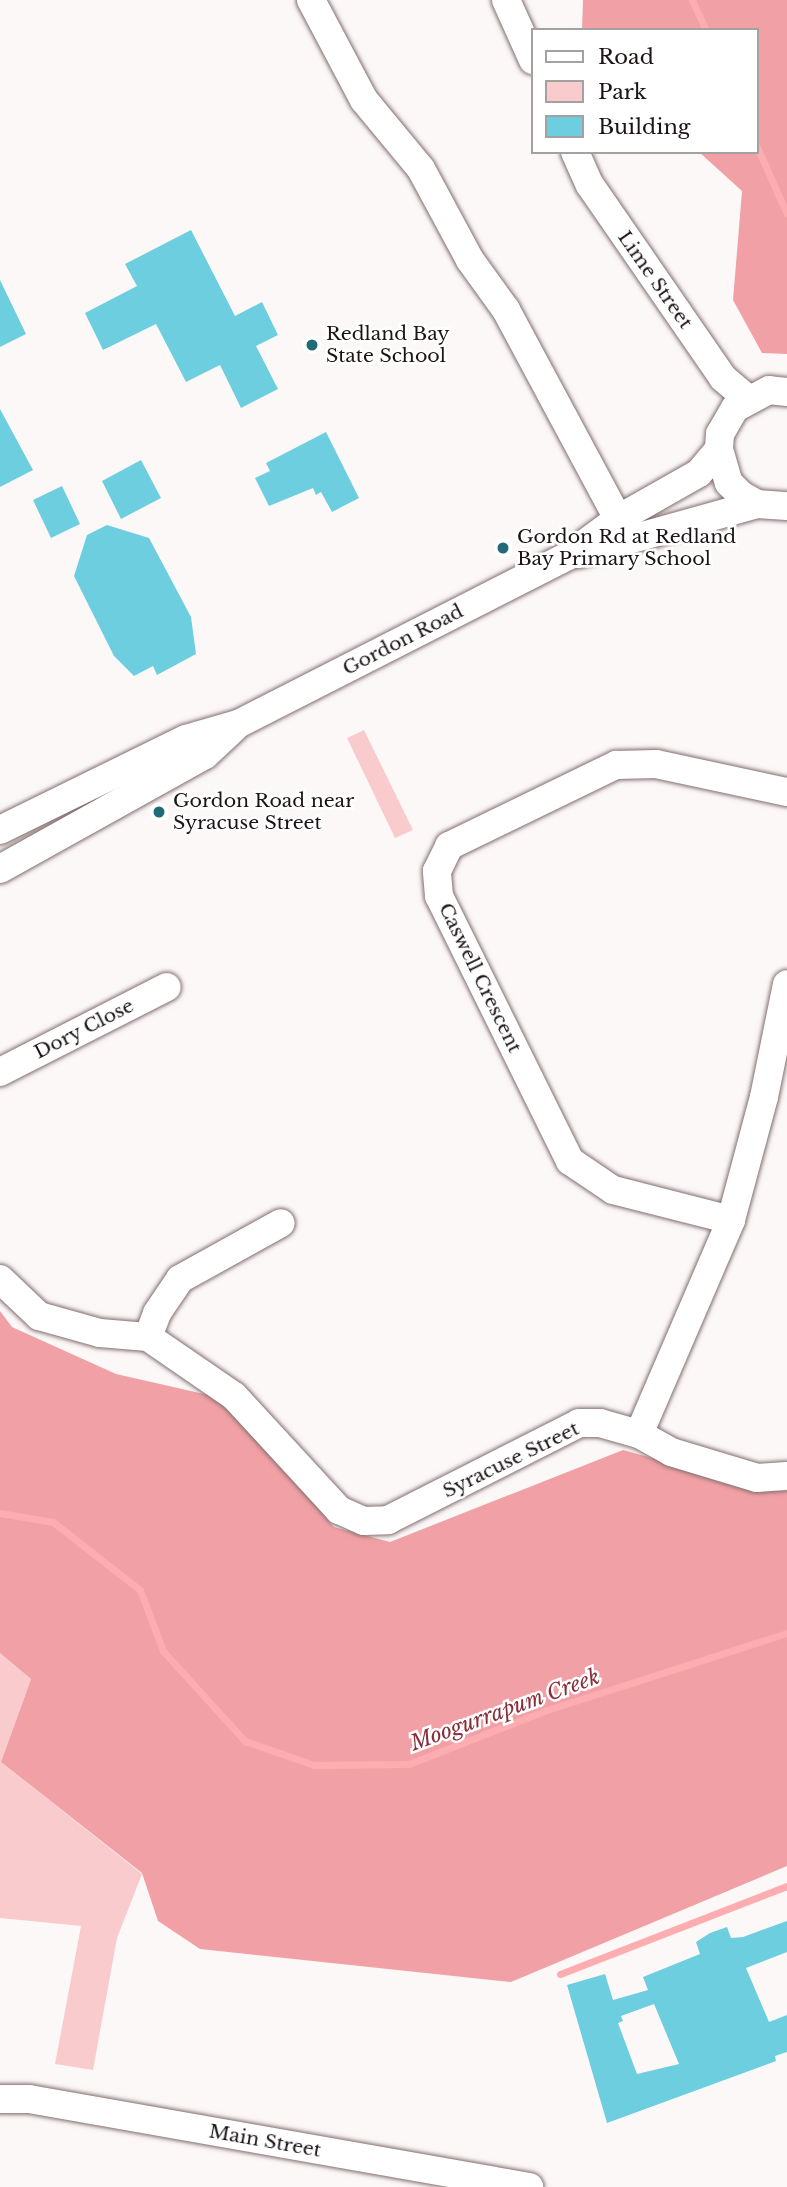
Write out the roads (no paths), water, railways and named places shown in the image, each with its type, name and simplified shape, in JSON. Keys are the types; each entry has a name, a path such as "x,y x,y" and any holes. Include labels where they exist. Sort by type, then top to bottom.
{"street":[{"path":"311,0 364,100 421,169 470,260 506,310 618,519"},
{"path":"506,0 532,58"},
{"name":"Lime Street","path":"576,154 590,185 723,378 747,398"},
{"path":"747,398 769,390 787,392"},
{"name":"Gordon Road","path":"0,830 186,739 239,724 568,556 618,519 699,472 719,450 726,420 747,398"},
{"path":"719,450 729,482 757,504"},
{"name":"Gordon Road","path":"568,556 633,542 757,504 787,506"},
{"name":"Gordon Road","path":"0,869 205,755 239,724"},
{"name":"Caswell Crescent","path":"731,1220 613,1190 570,1161 439,896 437,871 449,846 616,765 656,764 787,792"},
{"path":"639,1434 731,1220 764,1097 787,984"},
{"name":"Dory Close","path":"0,1072 167,987"},
{"path":"148,1337 157,1312 180,1279 281,1223"},
{"name":"Syracuse Street","path":"0,1279 39,1316 100,1333 148,1337 234,1396 339,1510 364,1521 388,1520 579,1423 600,1423 639,1434 671,1452 757,1478 787,1476"},
{"name":"Main Street","path":"0,2099 29,2099 529,2187"}],"waterway":[{"path":"692,0 705,28"},
{"path":"759,151 787,214"},
{"name":"Moogurrapum Creek","path":"0,1513 53,1522 140,1590 163,1651 245,1741 314,1765 409,1764 547,1710 787,1633"},
{"path":"560,1974 787,1886"}],"place":[{"name":"Redland Bay State School","path":"312,345"},
{"name":"Gordon Rd at Redland Bay Primary School","path":"503,548"},
{"name":"Gordon Road near Syracuse Street","path":"159,812"}]}
